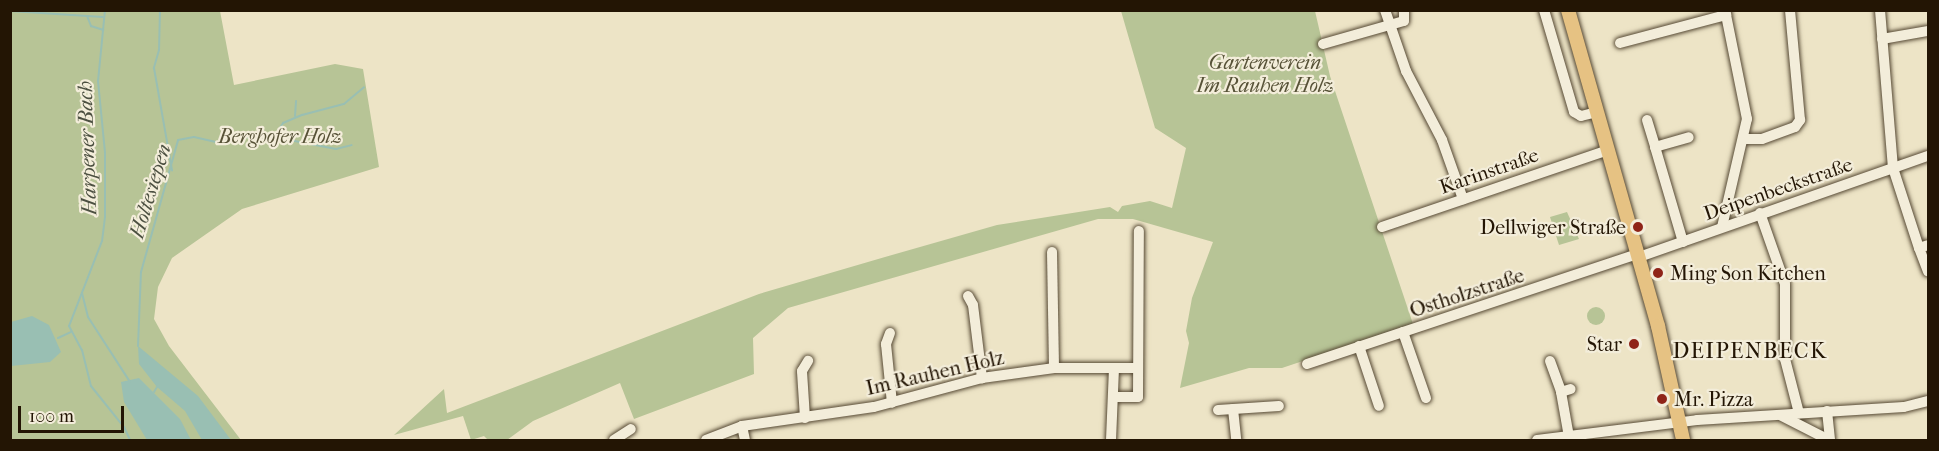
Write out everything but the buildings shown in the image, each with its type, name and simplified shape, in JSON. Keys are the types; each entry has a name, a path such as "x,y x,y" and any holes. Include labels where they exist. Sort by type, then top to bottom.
{"main road":[{"path":"1568,10 1639,256 1683,441"}],"street":[{"path":"1323,44 1404,21 1404,10"},
{"path":"1544,10 1574,112 1581,116 1597,112"},
{"path":"1743,139 1762,139 1795,127 1800,120 1790,10"},
{"path":"1880,10 1893,168 1924,247 1929,271"},
{"path":"1386,11 1406,71 1442,140 1463,199"},
{"path":"1620,43 1726,13 1747,114 1722,227"},
{"path":"1882,39 1929,31"},
{"path":"1647,120 1683,242"},
{"path":"1655,147 1689,137"},
{"name":"Karinstraße","path":"1382,227 1608,150"},
{"name":"Deipenbeckstraße","path":"1639,256 1929,156"},
{"path":"1760,213 1783,274 1785,358 1799,413"},
{"path":"1113,397 1138,397 1139,231"},
{"path":"1052,252 1054,368"},
{"name":"Ostholzstraße","path":"1307,364 1639,256"},
{"path":"968,296 973,305 982,378"},
{"path":"1403,332 1426,398"},
{"path":"890,333 886,344 892,403"},
{"path":"1359,346 1379,406"},
{"path":"805,418 802,371 808,361"},
{"path":"1550,361 1566,391 1569,437"},
{"name":"Im Rauhen Holz","path":"706,441 742,426 892,403 982,378 1054,368 1138,368"},
{"path":"1111,441 1114,368"},
{"path":"1537,441 1680,422 1929,401"},
{"path":"1218,410 1279,406"},
{"path":"1233,409 1236,441"},
{"path":"1827,411 1830,441"},
{"path":"1780,415 1830,441"},
{"path":"742,426 745,441"},
{"path":"614,441 631,429"}],"green space":[{"name":"Berghofer Holz","path":"10,11 220,11 234,85 335,64 363,69 379,167 242,209 172,258 158,287 154,319 169,346 241,440 11,440"},
{"name":"Gartenverein Im Rauhen Holz","path":"1121,11 1315,11 1330,76 1413,324 1282,368 1249,368 1180,388 1189,343 1186,331 1192,298 1213,242 1133,219 1098,219 788,308 753,338 754,374 634,419 620,383 533,421 507,440 488,440 484,436 471,440 463,416 394,435 444,389 447,413 759,294 885,257 997,225 1110,207 1118,212 1122,206 1150,201 1172,208 1186,148 1155,128"},
{"path":"1567,212 1579,239 1559,245 1550,217"},
{"path":"1596,307 1602,310 1605,316 1602,322 1596,325 1590,322 1587,316 1590,310"}],"water":[{"path":"32,316 49,325 61,352 50,362 11,366 11,322"},
{"path":"138,346 198,396 231,440 202,440 185,411 157,387 139,364"},
{"path":"139,378 180,419 191,440 147,440 124,402 121,382"}],"waterway":[{"name":"Harpener Bach","path":"105,10 98,81 105,153 105,217 102,241 69,326 82,350 91,386 124,427 130,440"},
{"path":"160,10 159,50 154,68 172,170"},
{"path":"10,11 103,17"},
{"path":"87,16 91,26 103,30"},
{"name":"Holtesiepen","path":"138,346 141,272 178,140 194,137 220,143 235,135 261,140 274,137 283,123 302,115 344,104 364,87"},
{"path":"295,116 296,101"},
{"name":"Holtesiepen","path":"274,137 336,149 352,145"},
{"path":"82,293 88,317 130,382"},
{"path":"58,338 71,332"},
{"path":"154,392 157,387"}],"place":[{"name":"Dellwiger Straße","path":"1638,227"},
{"name":"Ming Son Kitchen","path":"1658,273"},
{"name":"Star","path":"1634,344"},
{"name":"Mr. Pizza","path":"1662,399"}],"district":[{"name":"DEIPENBECK","path":"1750,352"}]}
